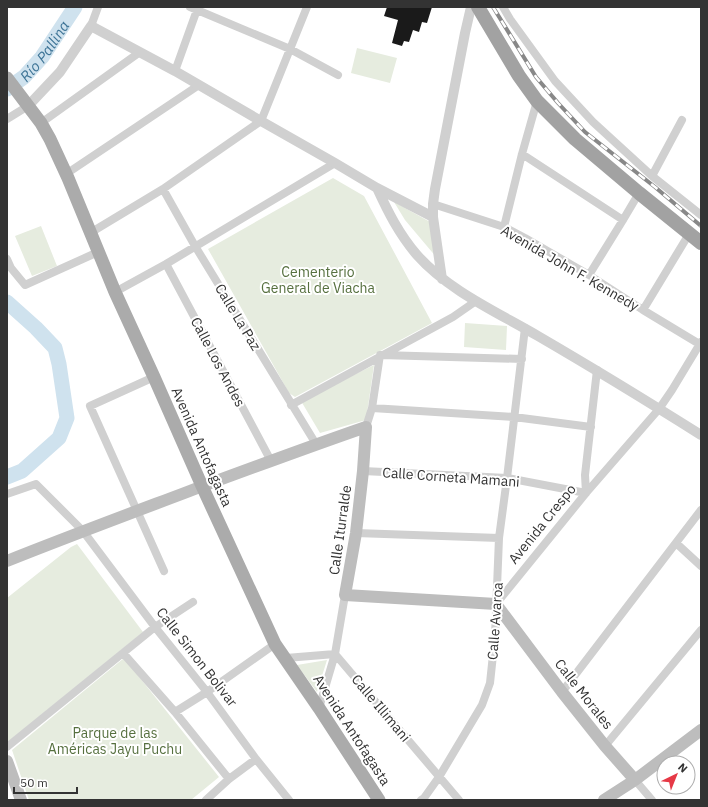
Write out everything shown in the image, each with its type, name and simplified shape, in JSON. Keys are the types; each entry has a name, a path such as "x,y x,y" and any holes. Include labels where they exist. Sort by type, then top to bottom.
{"highway":[{"path":"478,7 519,76 537,101 575,139 701,243"}],"main road":[{"name":"Avenida Antofagasta","path":"7,78 41,123 50,139 115,292 202,486 276,644 379,800"},
{"path":"7,561 271,460 366,427"},
{"name":"Calle Iturralde","path":"345,595 356,533 363,472 366,427"},
{"path":"345,595 496,604"},
{"name":"Calle Morales","path":"496,604 562,692 635,780"},
{"path":"604,800 635,780 701,730"},
{"path":"8,767 21,800"}],"street":[{"path":"7,119 28,106 60,72 91,26 98,7"},
{"path":"90,233 163,189 261,121 307,7"},
{"path":"442,279 433,217 435,189 471,7"},
{"path":"503,7 555,81 594,122 652,176 701,215"},
{"path":"175,70 195,8 290,49 338,75"},
{"path":"91,26 175,70 377,188 433,217"},
{"path":"41,123 140,52"},
{"path":"66,174 199,85"},
{"path":"504,227 537,101"},
{"path":"652,176 682,120"},
{"path":"522,154 623,220"},
{"path":"115,292 166,264 335,163"},
{"path":"377,188 397,229 418,255 442,279 476,301 597,370 701,435"},
{"name":"Calle La Paz","path":"163,189 195,246 316,444"},
{"path":"589,275 639,193"},
{"name":"Avenida John F. Kennedy","path":"434,204 504,227 589,275 643,310 701,343"},
{"path":"643,310 689,234"},
{"path":"7,259 11,268 25,285 98,252"},
{"name":"Calle Los Andes","path":"166,264 271,460"},
{"path":"292,405 380,355 453,317 476,301"},
{"name":"Calle Avaroa","path":"421,800 439,777 482,705 490,683 495,636 499,538 525,328"},
{"name":"Avenida Crespo","path":"496,604 586,493 659,409 701,343"},
{"path":"380,355 522,358"},
{"name":"Calle Iturralde","path":"366,427 372,408 380,355"},
{"path":"586,493 585,475 597,370"},
{"path":"154,377 90,406 164,571"},
{"path":"372,408 514,418 591,427"},
{"name":"Calle Corneta Mamani","path":"363,472 507,478 586,493"},
{"name":"Calle Simon Bolivar","path":"7,494 36,484 83,531 155,627 207,692 256,759 289,800"},
{"path":"562,692 701,510"},
{"path":"356,533 499,538"},
{"path":"676,543 701,566"},
{"name":"Calle Iturralde","path":"319,708 335,654 345,595"},
{"path":"7,746 155,627 193,602"},
{"path":"606,746 701,630"},
{"path":"175,712 207,692 276,644"},
{"path":"123,653 175,712 229,779"},
{"path":"286,658 335,654"},
{"name":"Calle Illimani","path":"335,654 458,800"},
{"path":"206,800 229,779 256,759"},
{"name":"Calle Morales","path":"635,780 652,800"}],"green space":[{"path":"357,48 397,58 390,83 351,73"},
{"name":"Cementerio General de Viacha","path":"333,178 364,196 432,323 295,397 289,393 208,249"},
{"path":"394,202 432,223 437,258 405,220"},
{"path":"41,226 57,266 32,276 15,236"},
{"path":"465,323 507,326 506,350 464,347"},
{"path":"374,365 366,420 320,433 301,401"},
{"path":"77,544 143,632 7,742 7,598 71,547"},
{"name":"Parque de las Américas Jayu Puchu","path":"124,658 219,777 191,800 29,800 12,750"},
{"path":"327,660 317,692 297,665"}],"building":[{"path":"387,7 432,7 427,23 422,22 419,32 413,30 409,42 404,41 402,46 392,43 398,20 384,16"}],"waterway":[{"name":"Río Pallina","path":"7,89 24,77 42,57 75,7"},
{"name":"Río Pallina","path":"7,302 36,328 55,348 59,364 67,418 59,438 22,471 7,477"}],"railway":[{"path":"493,7 536,77 585,132 655,187 701,226"}]}
